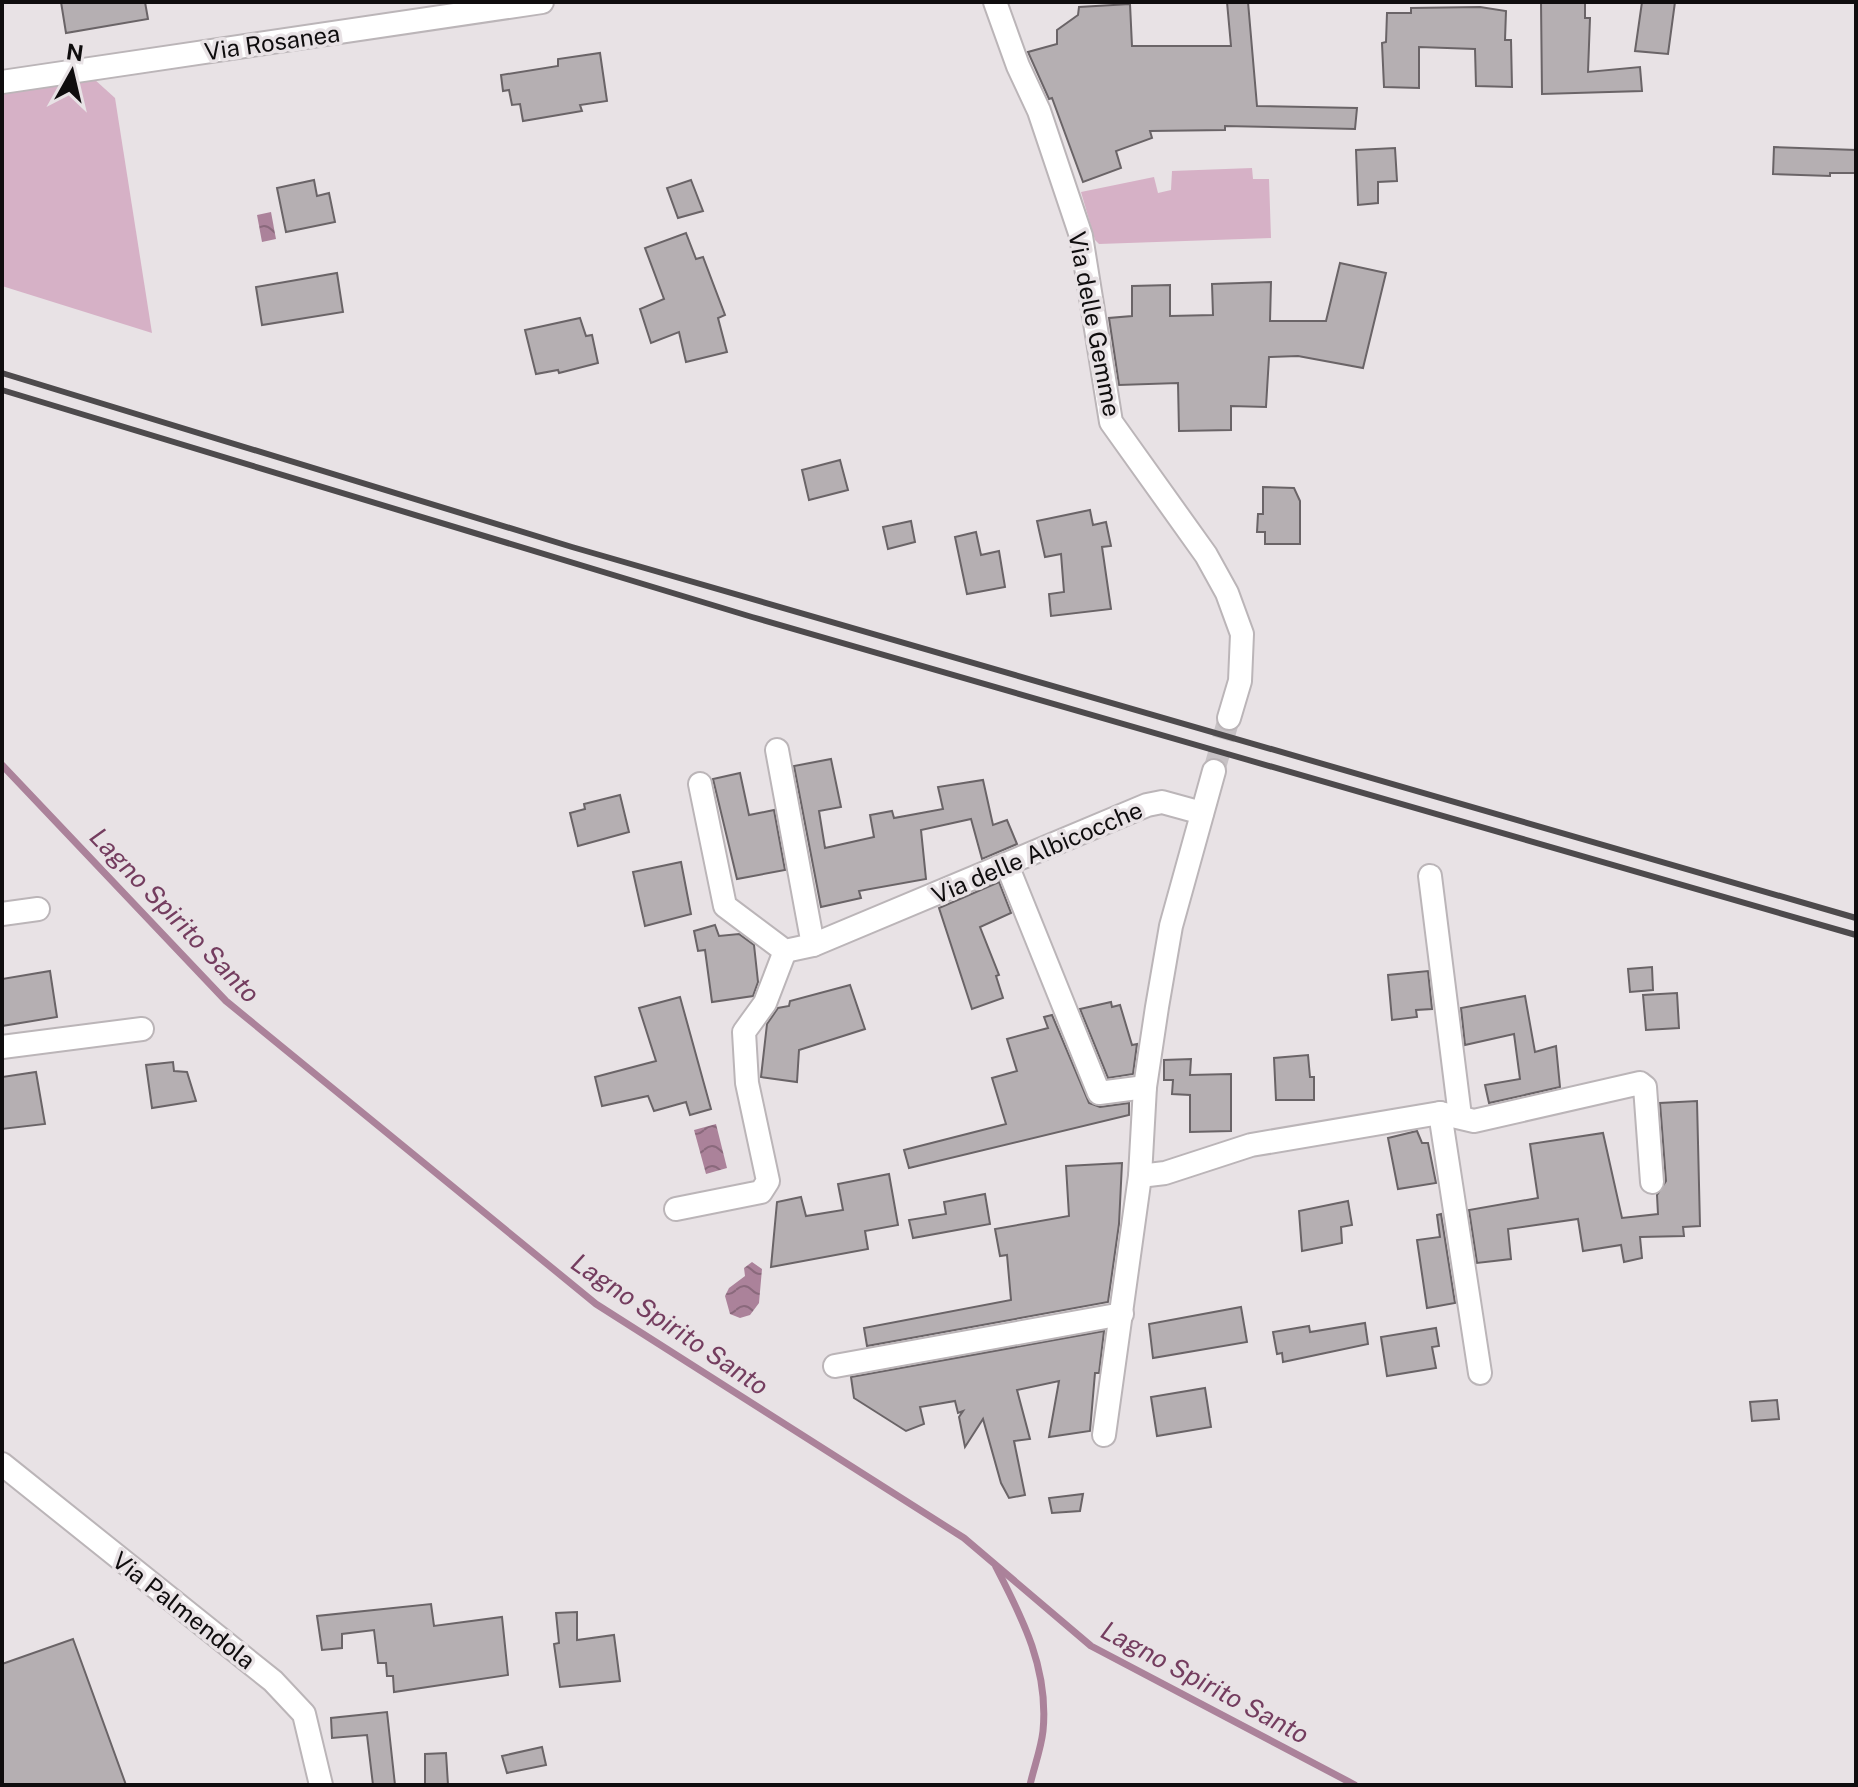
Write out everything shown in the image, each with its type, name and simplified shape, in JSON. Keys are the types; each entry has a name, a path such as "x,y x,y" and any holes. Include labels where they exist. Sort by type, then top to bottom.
{"street":[{"name":"Via Rosanea","path":"2,82 542,2"},
{"name":"Via delle Gemme","path":"995,2 1018,66 1039,111 1081,236 1111,422 1206,555 1227,593 1242,634 1240,681 1229,718"},
{"path":"777,750 813,945"},
{"path":"1104,1435 1140,1176 1145,1087 1171,926 1214,771"},
{"path":"676,1209 761,1192 768,1181 747,1083 744,1032 765,1003 785,951 725,906 700,784"},
{"name":"Via delle Albicocche","path":"785,951 813,945 1147,805 1162,802 1202,813"},
{"path":"1007,865 1099,1093 1145,1087"},
{"path":"1430,876 1450,1114 1480,1373"},
{"path":"2,914 38,909"},
{"path":"2,1047 142,1029"},
{"path":"1140,1176 1165,1173 1251,1145 1450,1114 1474,1121 1640,1083 1645,1087 1652,1182"},
{"path":"835,1366 1122,1314"},
{"name":"Via Palmendola","path":"2,1464 273,1681 304,1714 321,1785"}],"shaded area":[{"path":"94,79 115,98 152,333 2,286 2,93"},
{"path":"1252,168 1253,179 1269,179 1271,238 1099,244 1095,240 1081,192 1154,177 1158,193 1171,190 1172,171"}],"water":[{"path":"271,212 276,239 262,242 257,215"},
{"path":"716,1124 727,1168 706,1174 694,1130"},
{"path":"752,1262 762,1269 759,1303 750,1315 740,1318 730,1314 725,1296 729,1288 745,1276 744,1268"}],"building":[{"path":"61,2 145,2 148,19 66,33"},
{"path":"1227,2 1248,2 1257,106 1357,108 1355,129 1225,126 1225,130 1150,131 1152,138 1116,151 1121,168 1083,182 1052,98 1049,99 1028,52 1057,44 1057,30 1078,15 1079,7 1130,4 1132,46 1231,46"},
{"path":"1541,2 1585,2 1585,18 1590,18 1588,72 1640,67 1642,91 1542,94"},
{"path":"1642,2 1675,2 1668,54 1635,51"},
{"path":"1480,7 1506,11 1505,40 1511,40 1512,87 1476,86 1475,49 1419,47 1419,88 1384,87 1382,43 1386,42 1387,13 1411,13 1411,8"},
{"path":"600,53 607,101 580,105 582,111 523,121 520,104 512,105 509,90 503,91 501,75 558,66 558,59"},
{"path":"1774,147 1856,150 1856,173 1830,173 1830,176 1773,174"},
{"path":"1395,148 1397,181 1378,182 1378,203 1358,205 1356,150"},
{"path":"314,180 317,196 329,193 335,222 286,232 277,188"},
{"path":"691,180 703,211 678,218 667,188"},
{"path":"686,233 696,259 703,257 725,315 718,318 727,352 686,362 679,332 651,343 640,309 664,299 645,248"},
{"path":"1340,263 1386,273 1363,368 1298,356 1269,357 1266,407 1231,406 1231,430 1179,431 1178,383 1119,385 1109,318 1132,316 1132,286 1170,285 1170,316 1213,315 1212,284 1271,282 1270,321 1326,321"},
{"path":"337,273 343,312 262,325 256,287"},
{"path":"580,318 586,336 592,335 598,363 559,373 558,370 536,374 525,330"},
{"path":"840,460 848,490 809,500 802,470"},
{"path":"1263,487 1294,488 1300,501 1300,544 1265,544 1265,532 1257,532 1258,514 1263,514"},
{"path":"1090,510 1093,525 1106,522 1111,546 1102,547 1111,609 1051,616 1049,594 1064,592 1061,554 1045,557 1037,521"},
{"path":"911,521 915,542 888,549 883,527"},
{"path":"976,532 981,555 999,551 1005,587 967,594 955,537"},
{"path":"831,759 841,807 819,811 825,848 874,837 870,815 892,811 894,818 943,809 938,787 983,780 993,825 1007,820 1017,844 982,859 971,819 921,830 926,879 859,891 861,898 821,907 794,766"},
{"path":"740,773 749,815 774,810 785,870 737,879 713,779"},
{"path":"620,795 629,832 578,846 570,813 585,809 584,804"},
{"path":"681,862 691,914 645,926 633,872"},
{"path":"999,882 1011,913 980,927 999,975 996,976 1003,998 972,1009 939,908"},
{"path":"715,925 719,936 739,934 754,945 758,982 753,996 712,1002 705,950 698,951 694,931"},
{"path":"1652,967 1653,990 1630,992 1628,969"},
{"path":"50,971 57,1017 2,1026 2,979"},
{"path":"1428,971 1432,1009 1416,1010 1417,1017 1392,1020 1388,975"},
{"path":"850,985 865,1029 799,1050 797,1082 761,1077 767,1024 778,1008 789,1006 790,1001"},
{"path":"1677,993 1679,1028 1646,1030 1643,995"},
{"path":"1525,996 1535,1052 1556,1046 1560,1087 1489,1103 1485,1085 1520,1079 1514,1034 1465,1045 1461,1008"},
{"path":"680,997 711,1109 690,1115 686,1102 654,1111 648,1096 602,1106 595,1077 656,1061 639,1008"},
{"path":"1111,1002 1112,1007 1120,1005 1132,1045 1137,1044 1133,1074 1108,1078 1080,1009"},
{"path":"1052,1015 1089,1103 1100,1107 1129,1103 1129,1115 909,1168 904,1150 1006,1124 992,1078 1017,1071 1007,1039 1048,1028 1044,1017"},
{"path":"1308,1055 1310,1077 1314,1077 1314,1100 1276,1100 1274,1058"},
{"path":"1191,1059 1190,1075 1231,1074 1231,1131 1190,1132 1190,1095 1172,1094 1173,1080 1164,1080 1164,1060"},
{"path":"173,1062 174,1071 187,1072 196,1101 152,1108 146,1065"},
{"path":"36,1072 45,1124 2,1129 2,1077"},
{"path":"1697,1101 1700,1226 1683,1227 1684,1236 1640,1237 1642,1258 1624,1262 1621,1245 1583,1251 1578,1219 1508,1229 1511,1259 1477,1263 1469,1210 1538,1198 1530,1144 1603,1133 1622,1218 1658,1214 1657,1195 1666,1181 1660,1103"},
{"path":"1417,1131 1422,1143 1428,1143 1436,1183 1398,1189 1388,1138"},
{"path":"1122,1163 1119,1224 1108,1302 867,1346 864,1328 1011,1300 1007,1255 1000,1256 995,1229 1069,1216 1066,1166"},
{"path":"889,1174 898,1225 865,1231 868,1249 771,1267 777,1202 801,1197 806,1216 843,1210 838,1184"},
{"path":"985,1194 990,1224 913,1238 909,1220 946,1214 944,1202"},
{"path":"1348,1201 1352,1225 1341,1227 1342,1243 1302,1251 1299,1211"},
{"path":"1441,1214 1455,1303 1427,1308 1417,1240 1440,1237 1437,1215"},
{"path":"1241,1307 1247,1342 1153,1358 1149,1324"},
{"path":"1365,1323 1368,1344 1283,1362 1282,1353 1277,1354 1273,1332 1309,1326 1310,1332"},
{"path":"1436,1328 1439,1346 1432,1347 1436,1368 1387,1376 1381,1337"},
{"path":"1104,1331 1099,1373 1095,1373 1090,1431 1049,1437 1059,1381 1017,1390 1030,1439 1014,1441 1025,1495 1009,1498 1001,1483 983,1419 965,1447 959,1417 963,1411 958,1413 955,1401 920,1407 924,1424 906,1431 854,1398 851,1377"},
{"path":"1205,1388 1211,1427 1157,1436 1151,1397"},
{"path":"1777,1400 1779,1419 1752,1421 1750,1402"},
{"path":"1083,1494 1080,1511 1052,1513 1049,1498"},
{"path":"431,1604 434,1626 502,1617 508,1675 394,1692 393,1676 387,1676 386,1663 378,1663 374,1630 342,1634 342,1648 322,1650 317,1616"},
{"path":"577,1612 577,1640 614,1635 620,1681 560,1687 554,1644 559,1643 556,1613"},
{"path":"73,1639 126,1785 2,1785 2,1664"},
{"path":"387,1712 395,1785 373,1785 367,1735 332,1738 331,1718"},
{"path":"542,1747 546,1765 507,1773 502,1756"},
{"path":"446,1753 448,1785 425,1785 425,1754"}],"waterway":[{"name":"Lagno Spirito Santo","path":"2,765 226,1001 596,1304 964,1538 1091,1646 1355,1785"},
{"path":"996,1567 1032,1646 1042,1687 1043,1731 1030,1785"}],"tunnel":[{"path":"1214,771 1229,718"}],"railway":[{"path":"2,373 572,547 1856,918"},
{"path":"2,390 752,617 1856,935"}]}
